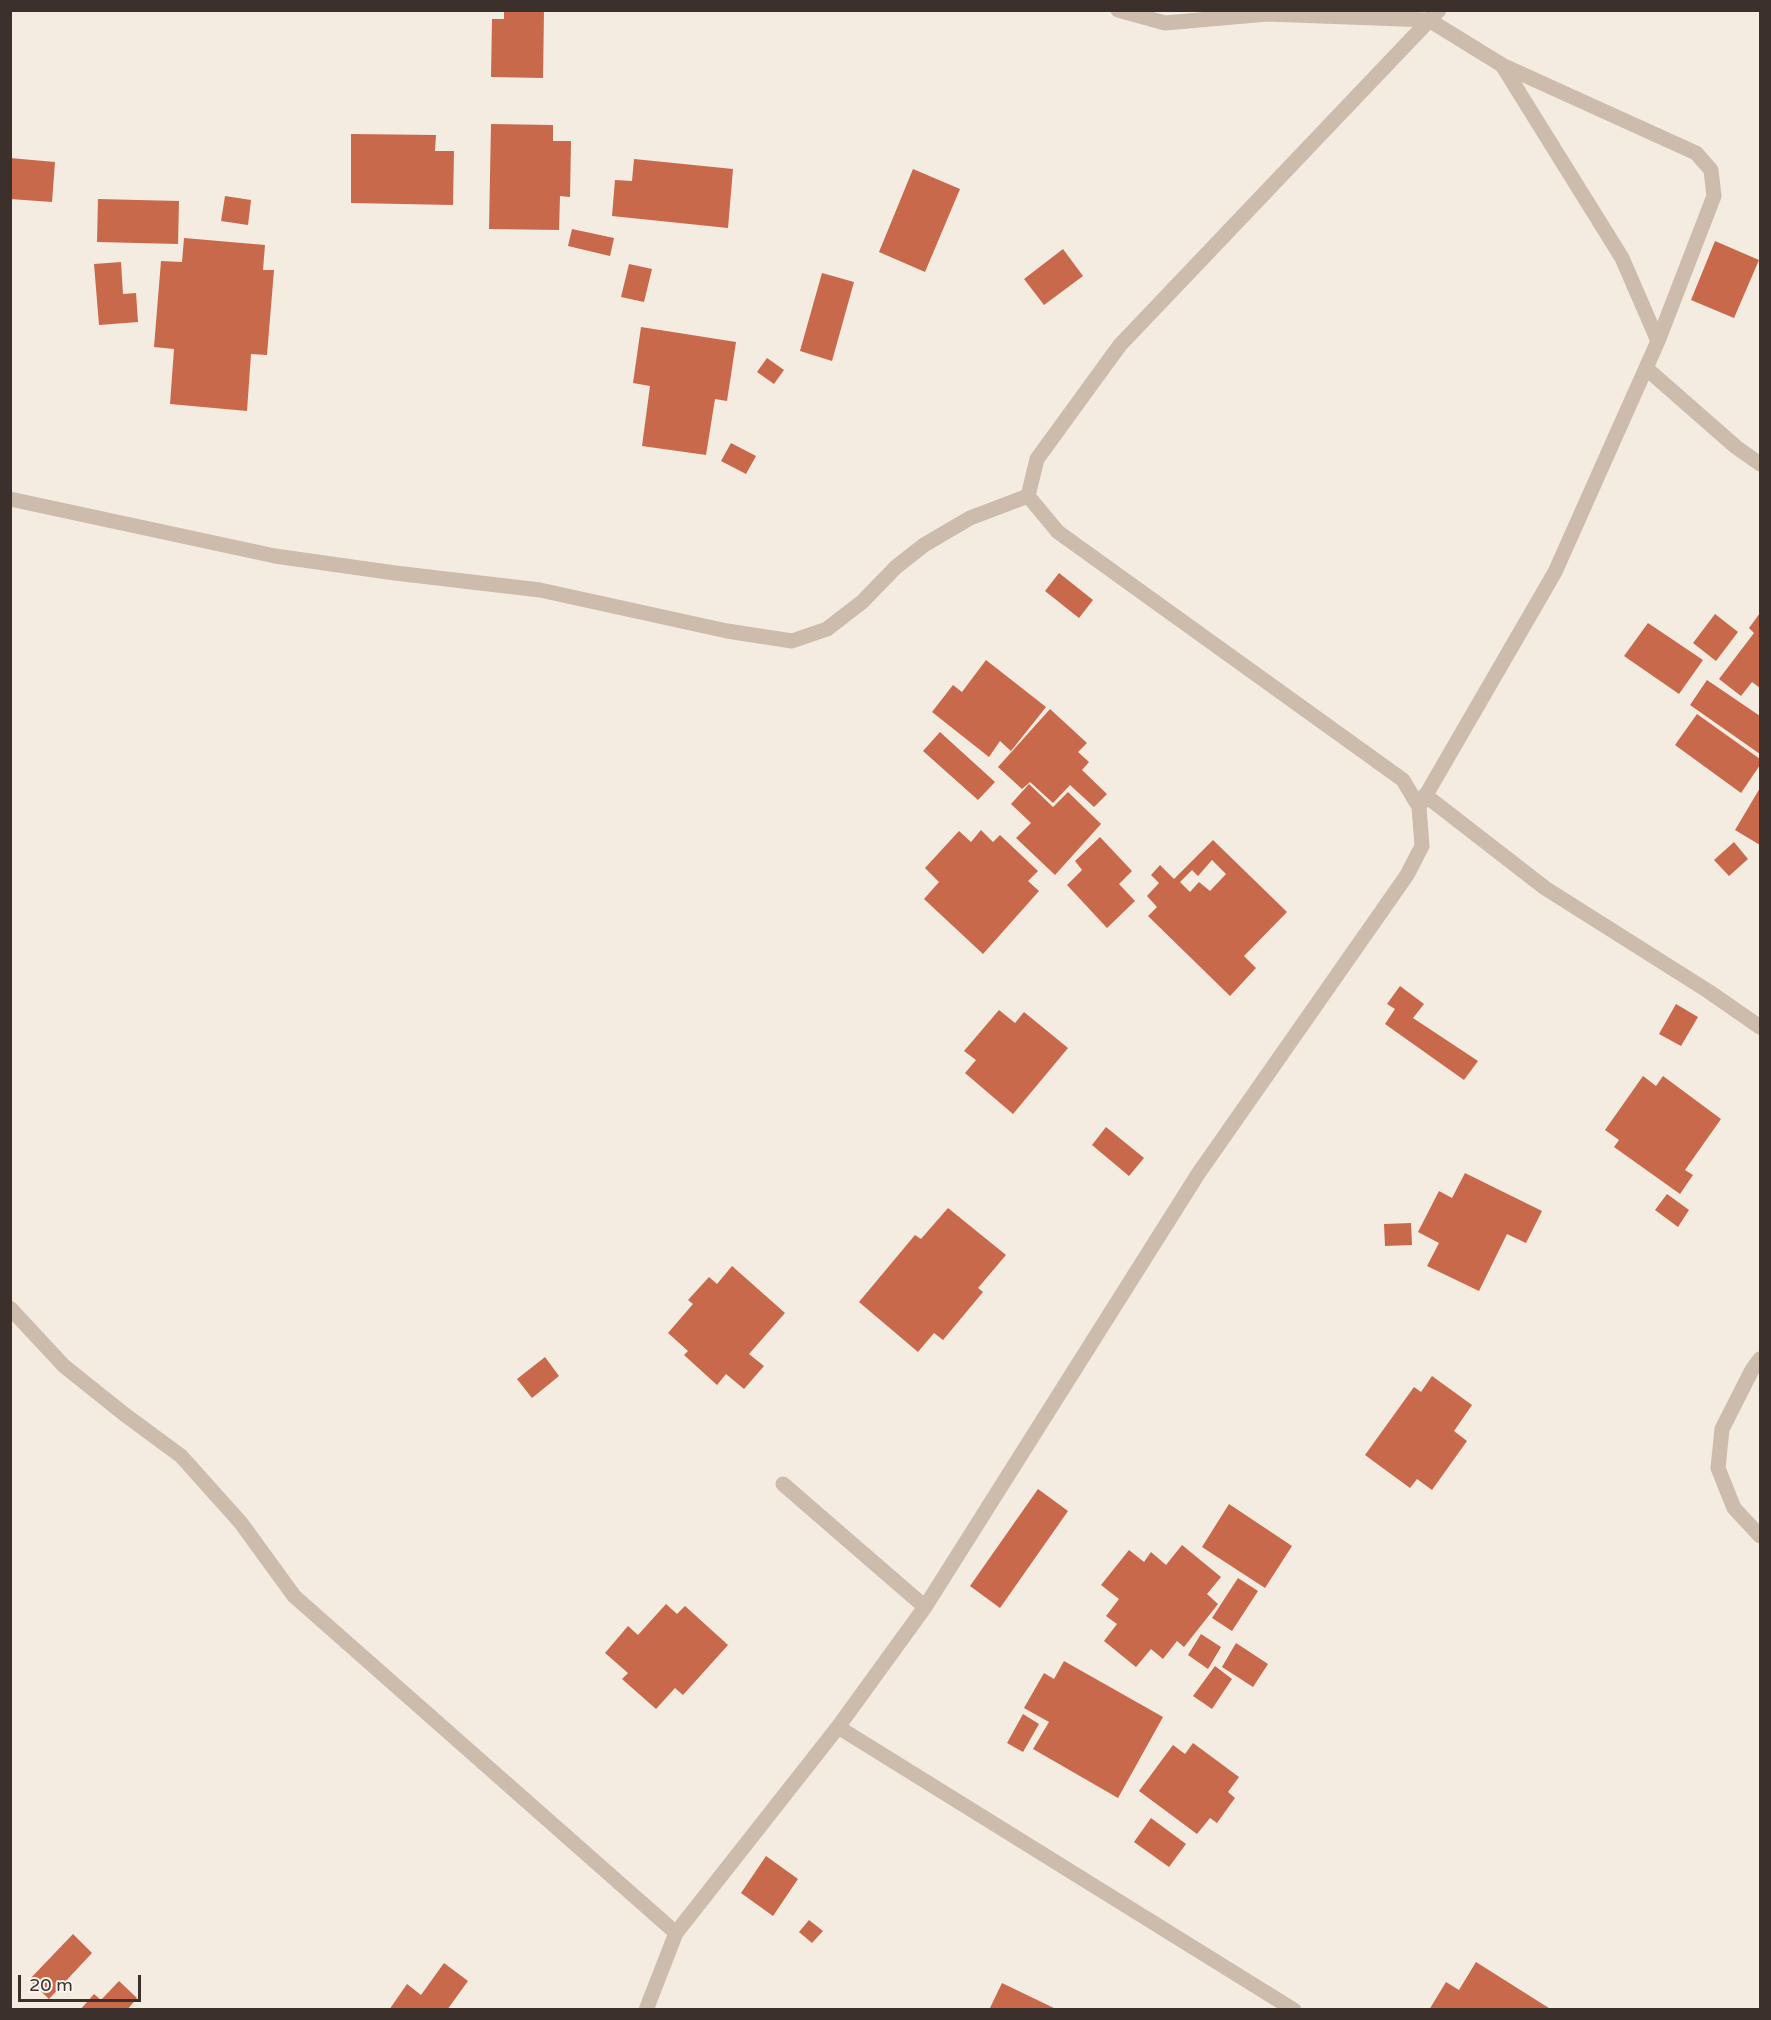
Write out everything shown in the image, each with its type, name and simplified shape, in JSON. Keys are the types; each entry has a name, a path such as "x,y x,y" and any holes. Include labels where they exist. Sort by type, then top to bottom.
{"street":[{"path":"646,2010 676,1933 838,1727 925,1607 1198,1174 1407,875 1422,846 1422,801 1555,572 1647,369 1714,196 1711,170 1696,153 1502,65 1434,15 1267,14 1165,23 1118,10"},
{"path":"1028,496 1036,459 1120,345 1434,15"},
{"path":"1502,65 1622,258 1658,341"},
{"path":"1647,369 1736,447 1761,464"},
{"path":"10,499 275,555 395,573 540,590 727,631 792,641 827,629 862,602 896,567 924,545 970,518 1028,496"},
{"path":"1028,496 1058,532 1403,780 1422,801 1545,888 1761,1027"},
{"path":"10,1308 64,1366 181,1456 241,1523 294,1596 676,1933"},
{"path":"1761,1359 1752,1370 1722,1429 1718,1468 1734,1508 1761,1536"},
{"path":"783,1484 925,1607"},
{"path":"838,1727 1294,2010"}],"building":[{"path":"504,10 544,10 543,78 491,77 492,19 504,19"},
{"path":"491,124 553,125 553,141 571,141 570,197 560,196 559,230 489,229"},
{"path":"351,134 436,135 435,151 454,151 453,205 351,203"},
{"path":"10,158 55,162 52,202 10,199"},
{"path":"634,159 733,169 728,228 612,216 615,180 632,181"},
{"path":"913,169 960,189 925,272 879,252"},
{"path":"225,196 251,200 248,225 221,221"},
{"path":"98,199 179,201 178,244 97,242"},
{"path":"572,229 614,238 610,256 568,246"},
{"path":"184,238 265,245 263,270 274,270 267,355 251,354 247,411 170,404 174,349 154,347 161,261 182,262"},
{"path":"1715,241 1759,260 1734,318 1691,300"},
{"path":"1063,249 1083,276 1044,305 1024,279"},
{"path":"121,262 123,294 136,293 138,322 99,325 94,264"},
{"path":"629,264 652,269 644,302 621,297"},
{"path":"822,273 854,282 832,361 800,351"},
{"path":"641,327 736,342 727,401 715,399 706,455 642,446 650,386 633,383"},
{"path":"767,358 784,370 774,384 757,372"},
{"path":"731,443 756,456 746,474 721,461"},
{"path":"1059,573 1093,600 1079,618 1045,591"},
{"path":"1760,613 1760,688 1752,682 1741,696 1719,679 1754,633 1749,628"},
{"path":"1715,614 1738,632 1716,661 1693,643"},
{"path":"1648,623 1703,660 1679,694 1624,656"},
{"path":"986,660 1046,707 1011,751 1000,741 989,757 932,712 953,685 962,692"},
{"path":"1707,680 1760,716 1760,754 1690,705"},
{"path":"1050,709 1087,743 1078,752 1089,762 1082,770 1107,794 1094,807 1070,785 1053,803 1030,782 1022,789 998,767"},
{"path":"1697,714 1760,759 1760,765 1741,793 1675,745"},
{"path":"940,732 995,782 978,800 923,751"},
{"path":"1029,784 1053,807 1068,792 1101,824 1055,875 1016,838 1031,823 1011,804"},
{"path":"1760,788 1760,845 1735,830"},
{"path":"981,830 993,842 1000,835 1038,871 1028,881 1039,891 983,954 924,899 939,882 925,868 959,831 971,842"},
{"path":"1100,837 1132,871 1119,884 1135,901 1107,928 1067,885 1082,870 1075,861"},
{"path":"1213,840 1287,912 1244,956 1256,968 1230,996 1148,916 1157,907 1147,896 1159,883 1151,875 1160,865 1174,879","holes":["1212,860 1226,874 1210,891 1199,882 1190,892 1180,882 1192,870 1198,876"]},
{"path":"1734,842 1748,859 1729,876 1714,860"},
{"path":"1400,986 1424,1004 1413,1018 1478,1061 1464,1080 1385,1024 1395,1009 1387,1004"},
{"path":"1676,1004 1698,1017 1681,1046 1659,1034"},
{"path":"999,1010 1015,1023 1024,1012 1068,1048 1013,1114 965,1073 976,1060 964,1051"},
{"path":"1643,1076 1656,1086 1663,1076 1721,1119 1685,1170 1693,1175 1680,1194 1614,1147 1619,1140 1605,1130"},
{"path":"1106,1127 1144,1158 1129,1176 1092,1145"},
{"path":"1465,1173 1542,1211 1526,1243 1507,1234 1479,1291 1427,1266 1439,1243 1418,1232 1439,1191 1452,1198"},
{"path":"1667,1194 1689,1210 1678,1227 1655,1210"},
{"path":"948,1208 1006,1255 978,1288 983,1292 943,1340 934,1333 918,1352 859,1302 915,1235 921,1239"},
{"path":"1411,1223 1412,1245 1385,1246 1384,1224"},
{"path":"732,1266 785,1313 749,1354 764,1366 744,1389 726,1374 717,1385 684,1355 688,1351 668,1333 693,1304 688,1300 709,1277 717,1284"},
{"path":"545,1357 559,1376 532,1398 517,1379"},
{"path":"1432,1376 1472,1405 1454,1431 1467,1441 1432,1490 1417,1479 1410,1488 1365,1455 1414,1387 1421,1392"},
{"path":"1038,1489 1068,1511 1000,1608 970,1586"},
{"path":"1229,1504 1292,1546 1265,1588 1202,1547"},
{"path":"1182,1545 1221,1577 1207,1594 1218,1604 1184,1647 1177,1641 1163,1659 1151,1649 1136,1667 1104,1641 1117,1624 1106,1616 1119,1599 1101,1585 1129,1550 1144,1562 1151,1552 1166,1565"},
{"path":"1238,1578 1258,1591 1232,1631 1212,1618"},
{"path":"666,1604 677,1614 685,1606 728,1645 683,1695 675,1688 656,1709 622,1679 628,1673 605,1653 628,1626 638,1635"},
{"path":"1201,1634 1221,1647 1208,1669 1188,1655"},
{"path":"1236,1643 1268,1664 1253,1687 1222,1667"},
{"path":"1064,1661 1163,1717 1118,1798 1033,1749 1049,1722 1024,1708 1044,1673 1054,1679"},
{"path":"1215,1666 1232,1679 1212,1709 1193,1696"},
{"path":"1023,1714 1039,1724 1023,1752 1007,1743"},
{"path":"1193,1743 1239,1777 1228,1792 1235,1798 1217,1823 1210,1818 1197,1834 1139,1791 1173,1745 1185,1754"},
{"path":"1151,1818 1186,1844 1169,1867 1134,1842"},
{"path":"766,1856 798,1879 773,1916 741,1893"},
{"path":"809,1920 823,1931 812,1943 799,1932"},
{"path":"73,1934 92,1953 49,1999 29,1980"},
{"path":"1476,1962 1552,2010 1429,2010 1446,1982 1459,1990"},
{"path":"444,1963 468,1981 447,2010 389,2010 407,1984 421,1995"},
{"path":"119,1981 137,1998 127,2010 80,2010 94,1994 101,2000"},
{"path":"1002,1983 1058,2010 989,2010"}]}
